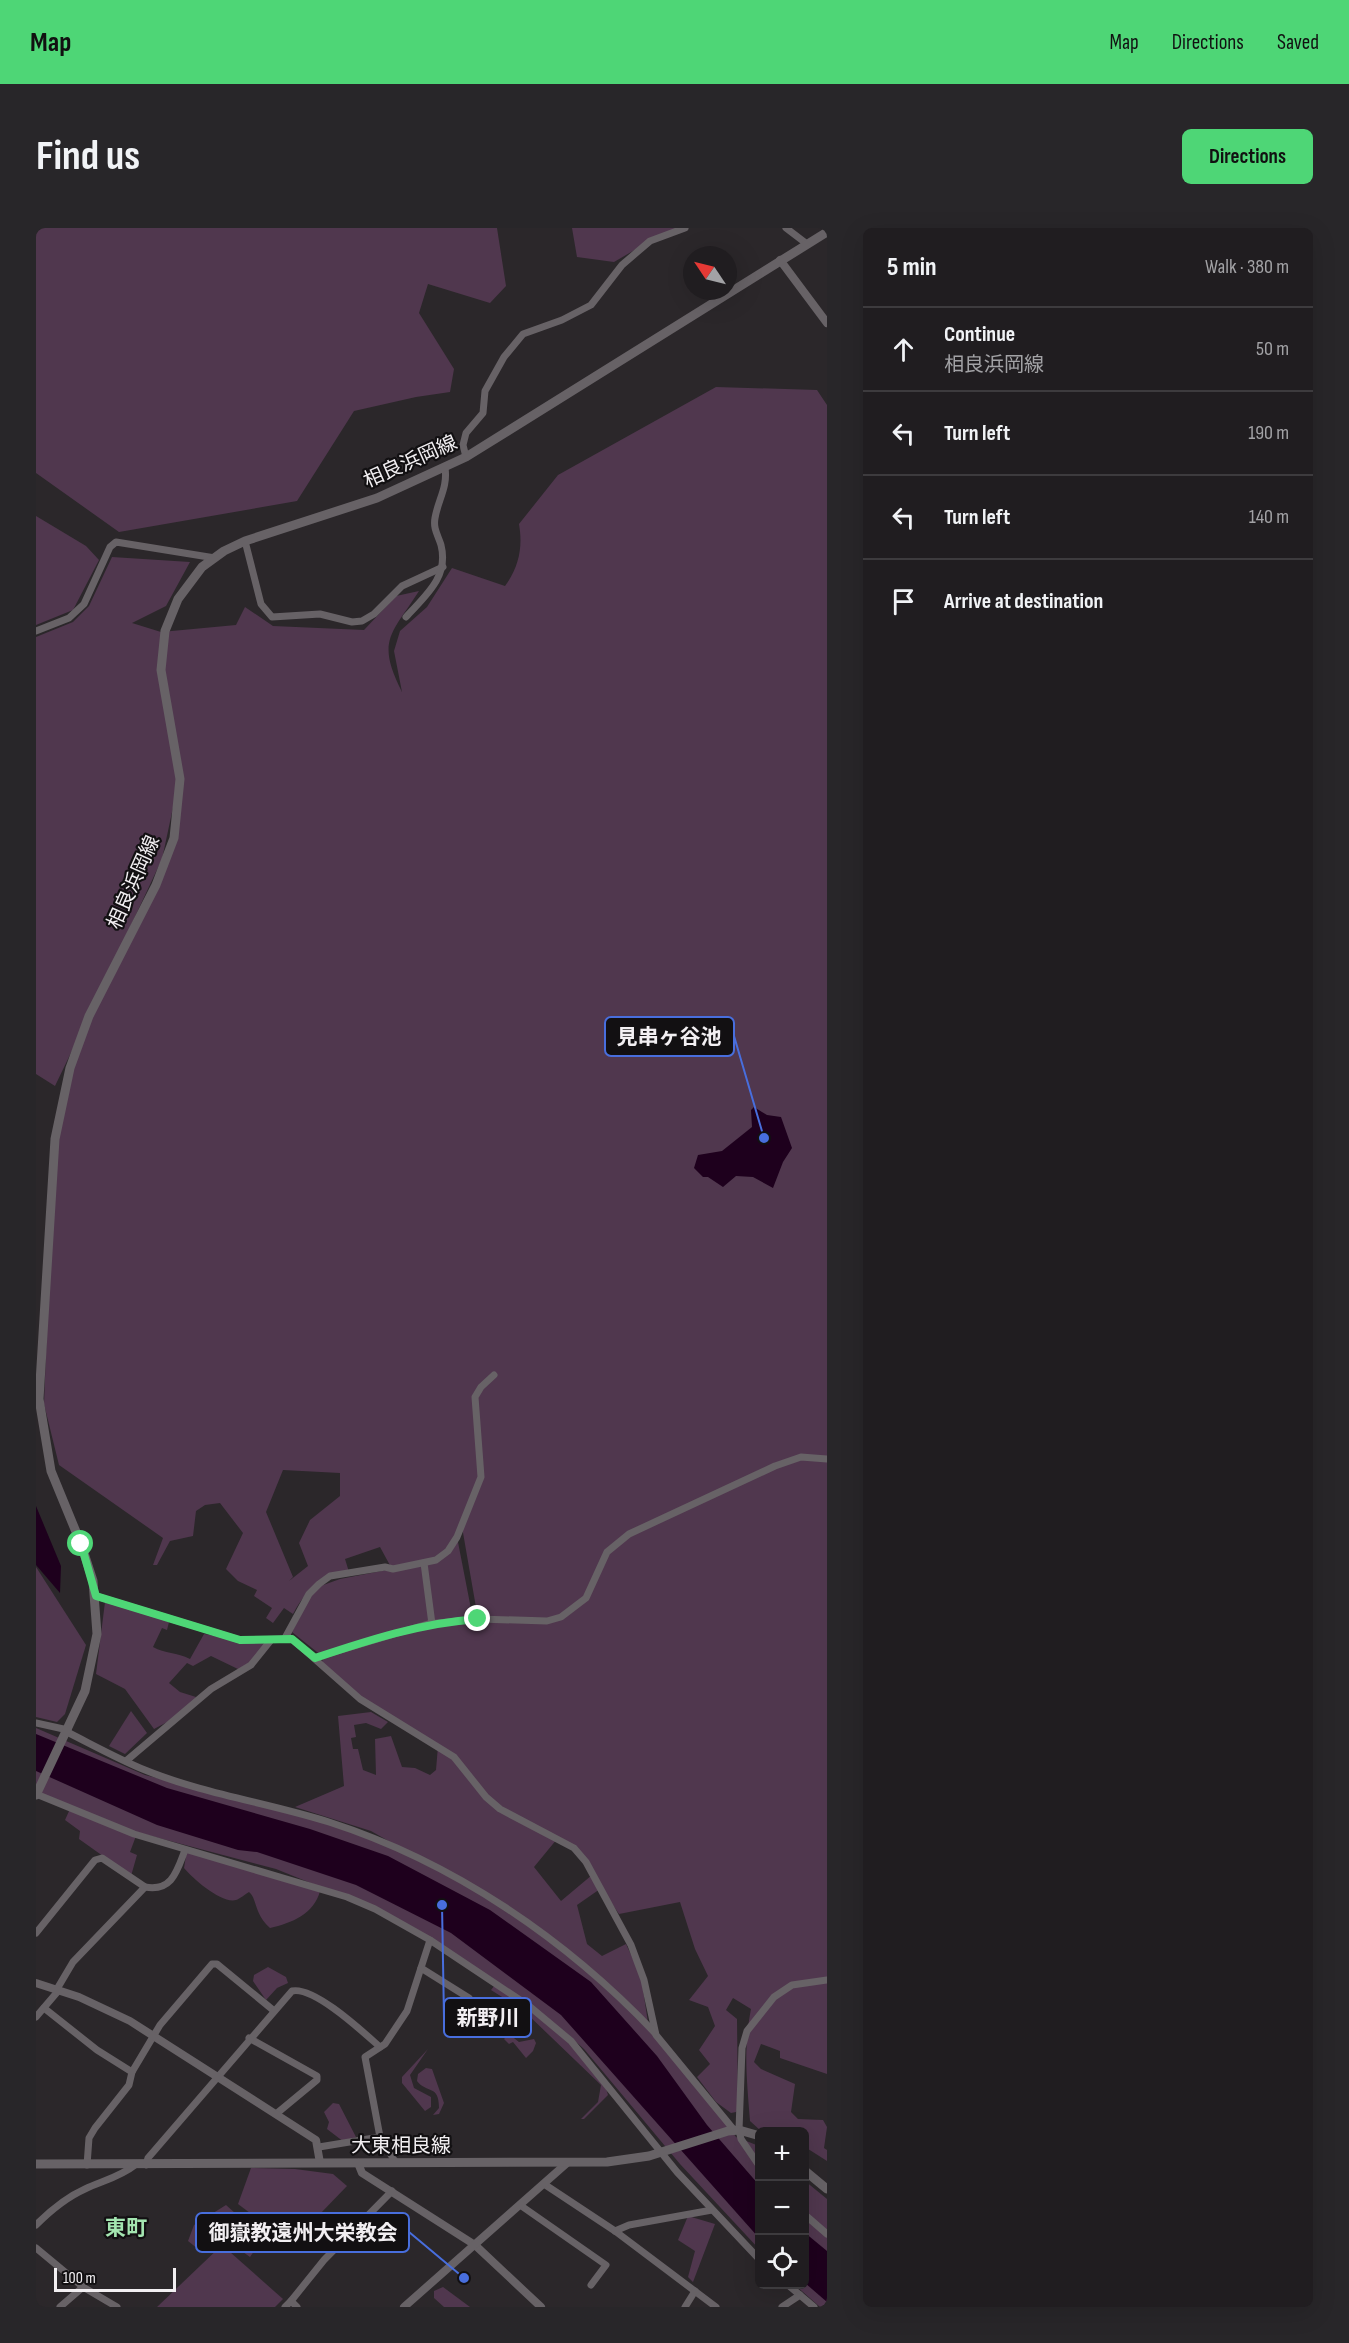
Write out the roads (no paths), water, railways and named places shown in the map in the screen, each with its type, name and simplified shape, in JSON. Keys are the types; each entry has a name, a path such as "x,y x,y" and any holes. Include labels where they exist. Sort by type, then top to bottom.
{"main road":[{"name":"相良浜岡線","path":"37,1793 67,1732 91,1671 97,1634 96,1596 81,1544 46,1453 39,1399 38,1369 50,1201 62,1102 75,1053 89,1016 156,885 174,838 179,808 180,779 163,687 162,649 165,631 178,599 192,578 215,558 246,541 376,498 466,457 827,232"},
{"name":"大東相良線","path":"36,2164 607,2162 664,2151 734,2130"},
{"path":"734,2130 755,2135"},
{"path":"809,2174 827,2189"}],"street":[{"path":"466,457 463,446 466,433 483,413 485,391 504,357 523,334 562,320 591,304 622,265 650,241 685,228"},
{"path":"786,228 807,244"},
{"path":"780,260 827,323"},
{"path":"406,617 436,584 443,567 441,544 434,529 435,516 446,488 445,468"},
{"path":"246,541 261,604 272,617 320,614 352,622 362,621 374,614 402,586 443,567"},
{"path":"36,631 76,613 84,604 110,547 116,542 215,558"},
{"path":"285,1638 309,1594 330,1576 423,1563 436,1560 448,1551 457,1537 481,1477 475,1397 481,1387 494,1375"},
{"path":"315,1658 403,1630 432,1624 478,1619 547,1621 561,1617 586,1598 607,1552 628,1534 775,1466 801,1457 827,1460"},
{"path":"423,1563 432,1624"},
{"path":"96,1596 240,1640 285,1638 296,1642 330,1675 360,1699 454,1757 486,1797 500,1809 574,1848 586,1862 631,1945 644,1980 656,2035"},
{"path":"126,1761 211,1689 251,1665 271,1640"},
{"path":"36,1723 67,1732 126,1761 204,1789 330,1823 417,1857 518,1917 592,1971 656,2035 734,2130 755,2161"},
{"path":"37,1793 134,1834 348,1897 375,1909 430,1940 529,2006 571,2041 712,2210 755,2256"},
{"path":"36,1933 95,1860 102,1858 145,1887 166,1886 174,1878 184,1850"},
{"path":"36,2017 58,1990 73,1962 99,1938 119,1911 145,1887"},
{"path":"396,2163 380,2137 365,2057 385,2044 407,2011 430,1940"},
{"path":"87,2165 89,2138 129,2085 132,2072 153,2035 212,1964 217,1964 273,2010"},
{"path":"421,1968 469,1998"},
{"path":"734,2130 742,2048 747,2031 774,1997 792,1985 827,1980"},
{"path":"36,1983 95,2003 153,2035 215,2078 233,2086 316,2140 320,2163"},
{"path":"146,2165 148,2158 215,2078 292,1991 298,1989 351,2020 380,2047"},
{"path":"44,2008 97,2050 132,2072"},
{"path":"249,2038 317,2076 317,2080 276,2114"},
{"path":"319,2147 380,2137"},
{"path":"358,2163 362,2173 475,2245 541,2307"},
{"path":"404,2307 567,2163"},
{"path":"36,2225 58,2205 84,2189 123,2175 135,2165"},
{"path":"544,2184 615,2231 716,2307"},
{"path":"291,2305 324,2260 393,2191"},
{"path":"520,2205 606,2265 591,2285"},
{"path":"615,2231 629,2225 712,2210"},
{"path":"809,2218 827,2234"},
{"path":"36,2248 83,2287 117,2307"},
{"path":"60,2307 83,2287"},
{"path":"793,2289 814,2307"},
{"path":"685,2307 695,2291"},
{"path":"782,2307 800,2295"}],"place":[{"name":"見串ヶ谷池","path":"764,1138"},
{"name":"新野川","path":"442,1905"},
{"name":"御嶽教遠州大栄教会","path":"464,2278"}],"district":[{"name":"東町","path":"126,2228"}]}
